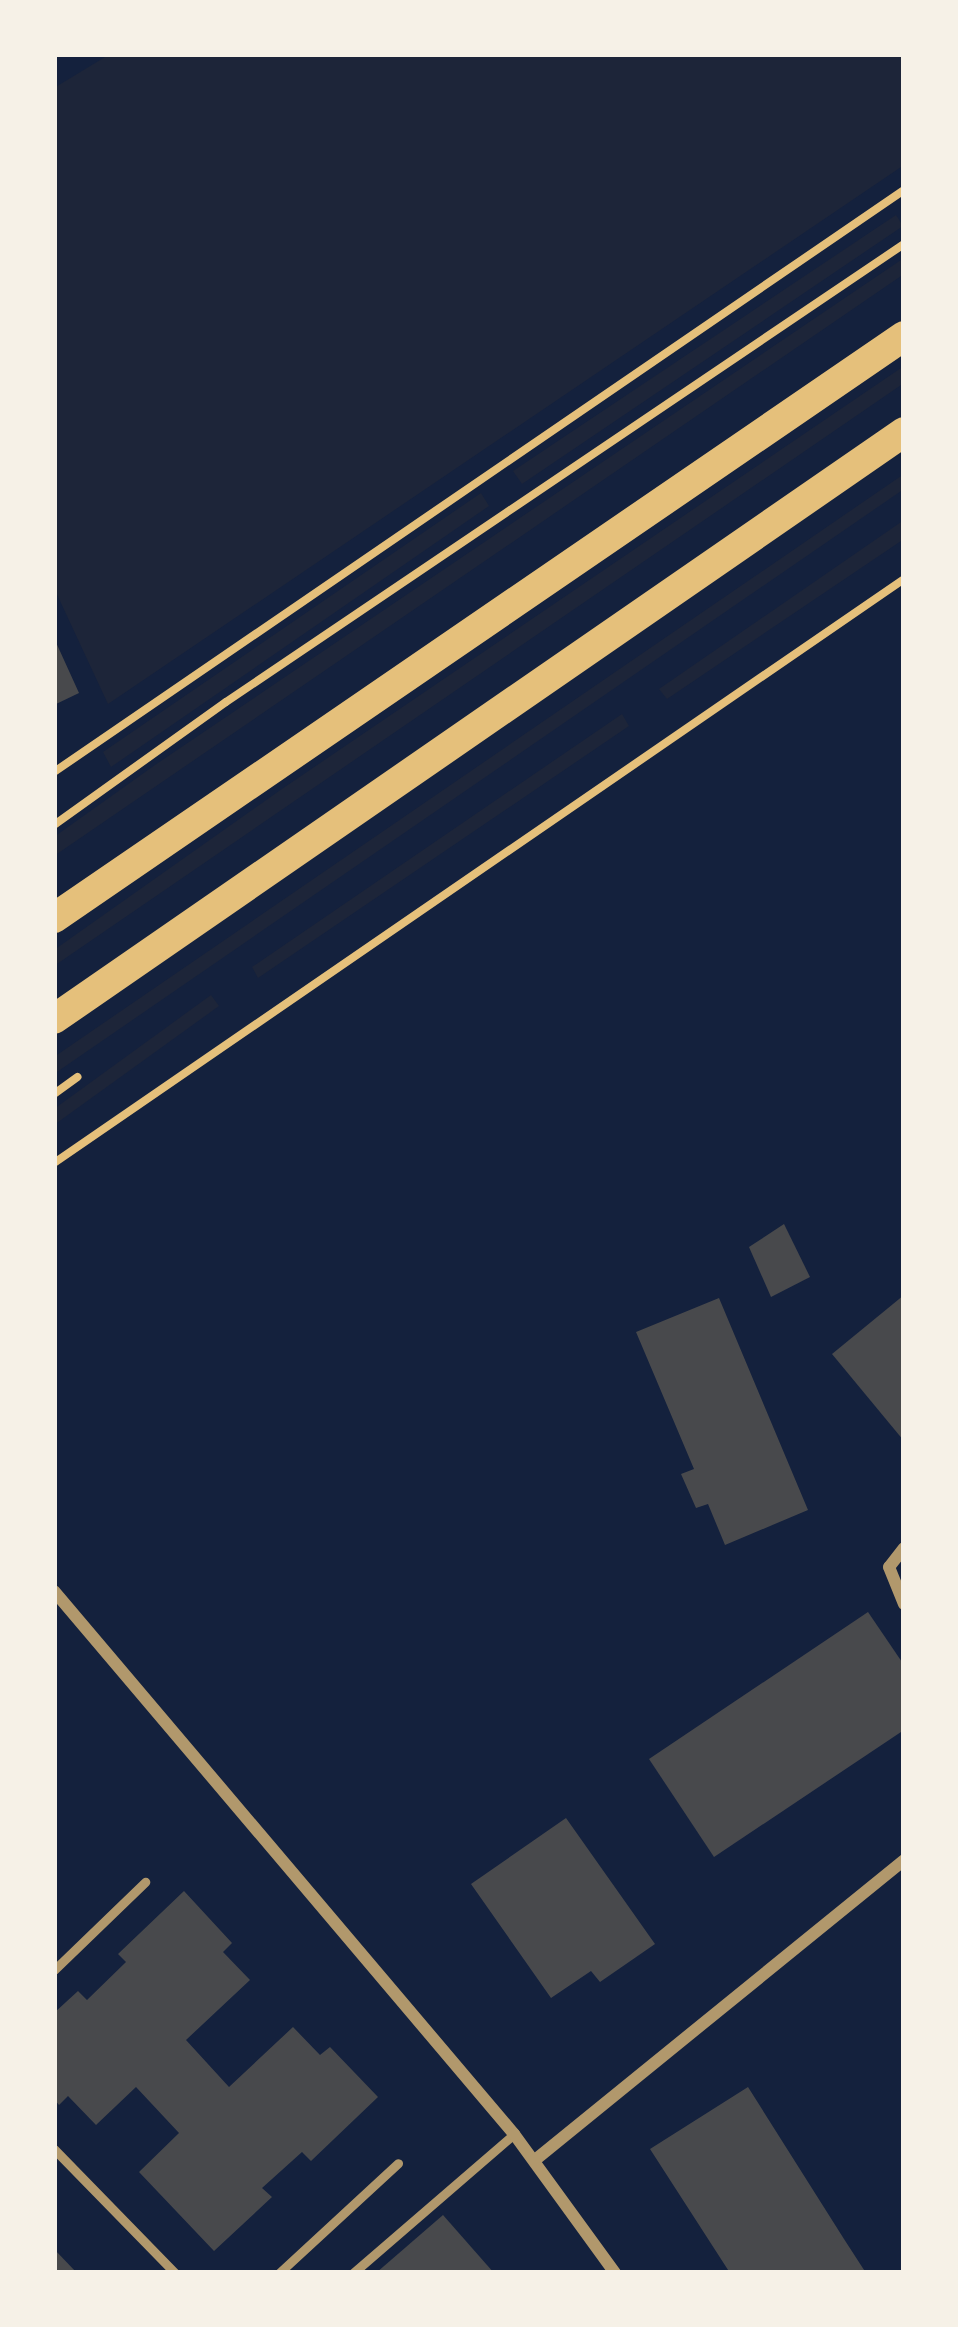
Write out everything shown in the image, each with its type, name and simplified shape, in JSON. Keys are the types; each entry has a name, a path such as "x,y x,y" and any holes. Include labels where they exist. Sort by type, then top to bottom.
{"main road":[{"path":"54,918 904,336"},
{"path":"54,1018 904,432"}],"street":[{"path":"904,1548 889,1568 904,1604"},
{"path":"54,1591 514,2134 615,2273"},
{"path":"535,2160 904,1860"}],"lane":[{"path":"54,1970 145,1882"},
{"path":"353,2273 514,2134"},
{"path":"54,2149 175,2273"},
{"path":"279,2273 398,2163"}],"path":[{"path":"54,772 904,190"},
{"path":"54,826 226,702 904,244"},
{"path":"54,1163 904,579"}],"shaded area":[{"path":"110,54 904,54 904,165 108,704 54,588 54,88"},
{"path":"896,215 903,226 522,484 513,471"},
{"path":"904,258 904,274 54,856 54,837 155,765"},
{"path":"904,366 904,383 54,966 54,950 279,791"},
{"path":"904,474 904,489 54,1074 54,1057"},
{"path":"481,493 489,506 111,767 103,752"},
{"path":"904,520 904,539 667,699 659,689"},
{"path":"622,714 629,726 258,978 252,967"},
{"path":"211,995 219,1006 54,1125 54,1109"}],"building":[{"path":"54,638 79,693 54,705"},
{"path":"784,1224 810,1277 771,1297 749,1247"},
{"path":"904,1295 904,1441 832,1354"},
{"path":"719,1298 808,1510 725,1545 708,1504 696,1508 681,1474 694,1469 636,1332"},
{"path":"868,1612 904,1665 904,1730 714,1857 649,1759"},
{"path":"566,1818 655,1944 600,1982 591,1971 551,1998 471,1884"},
{"path":"184,1891 232,1943 223,1952 250,1980 186,2040 229,2087 293,2027 320,2055 330,2047 378,2097 311,2161 302,2152 262,2188 272,2197 214,2251 139,2172 179,2133 136,2087 96,2125 68,2096 59,2105 54,2099 54,2013 78,1991 87,2000 126,1962 118,1954"},
{"path":"748,2087 866,2273 730,2273 650,2149"},
{"path":"443,2215 494,2273 376,2273"},
{"path":"54,2249 77,2273 54,2273"}]}
